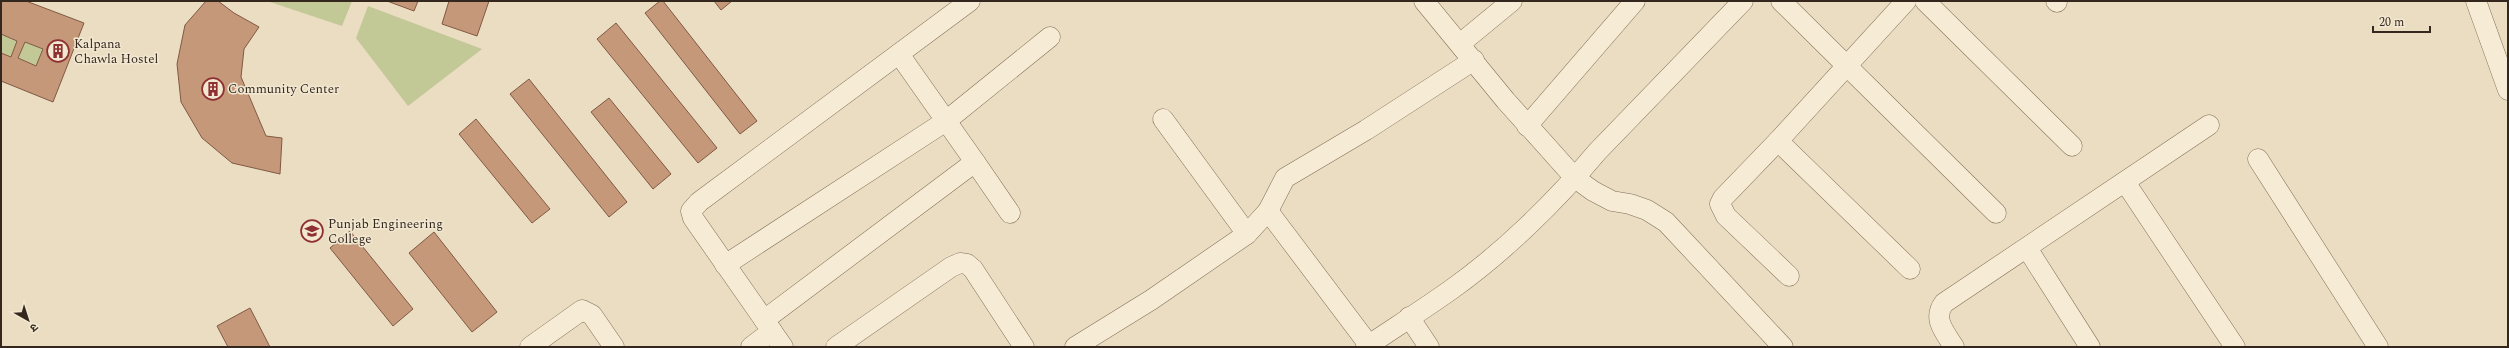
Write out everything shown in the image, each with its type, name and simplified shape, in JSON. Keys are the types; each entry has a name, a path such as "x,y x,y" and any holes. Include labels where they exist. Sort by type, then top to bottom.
{"street":[{"path":"773,333 693,218 691,211 699,202 970,1"},
{"path":"1424,1 1461,43 1527,126 1576,178 1593,192 1612,201 1630,204 1647,210 1666,222 1783,347"},
{"path":"1461,43 1512,1"},
{"path":"1527,126 1635,1"},
{"path":"1268,211 1368,346 1472,274 1516,236 1576,178 1597,152 1688,60 1743,1"},
{"path":"1781,1 1996,212"},
{"path":"1789,276 1726,216 1720,204 1722,198 1778,141 1906,1"},
{"path":"1924,1 2072,146"},
{"path":"2476,1 2508,90"},
{"path":"725,265 946,122 1050,37"},
{"path":"899,54 1010,213"},
{"path":"1075,347 1151,300 1247,234 1268,211 1285,178 1366,130 1474,60"},
{"path":"1163,119 1247,234"},
{"path":"1954,347 1938,321 1938,311 1944,303 2209,125"},
{"path":"1778,141 1910,269"},
{"path":"2258,159 2378,347"},
{"path":"750,347 773,333 975,162"},
{"path":"2125,182 2235,347"},
{"path":"2026,248 2090,347"},
{"path":"836,347 951,267 960,263 968,264 973,269 1024,347"},
{"path":"530,347 582,310 592,315 614,347"},
{"path":"1409,317 1429,347"}],"green space":[{"path":"267,1 352,1 342,26"},
{"path":"368,6 482,49 408,106 356,38"},
{"path":"1,34 17,41 11,57 1,53"},
{"path":"25,42 43,49 36,66 18,58"}],"building":[{"name":"Kalpana Chawla Hostel","path":"1,1 26,1 84,23 53,102 1,81 1,53 11,57 17,41 1,34","holes":["25,42 43,49 36,66 18,58"]},
{"name":"Community Center","path":"206,1 218,1 234,13 259,27 244,49 241,77 266,136 282,138 280,174 232,163 202,138 181,102 177,64 185,25"},
{"path":"387,1 418,1 414,11"},
{"path":"449,1 489,1 477,36 442,24"},
{"path":"660,1 663,1 757,121 740,134 645,13"},
{"path":"714,1 732,1 721,10"},
{"path":"616,23 717,148 698,163 597,39"},
{"path":"529,79 627,202 609,217 510,94"},
{"path":"609,98 671,174 653,189 591,112"},
{"path":"476,119 550,209 532,223 459,134"},
{"path":"350,231 413,309 393,326 330,248"},
{"path":"434,232 497,312 472,332 409,253"},
{"path":"250,308 270,347 228,347 217,326"}],"place":[{"name":"Kalpana Chawla Hostel","path":"58,51"},
{"name":"Community Center","path":"213,89"},
{"name":"Punjab Engineering College","path":"312,231"}]}
